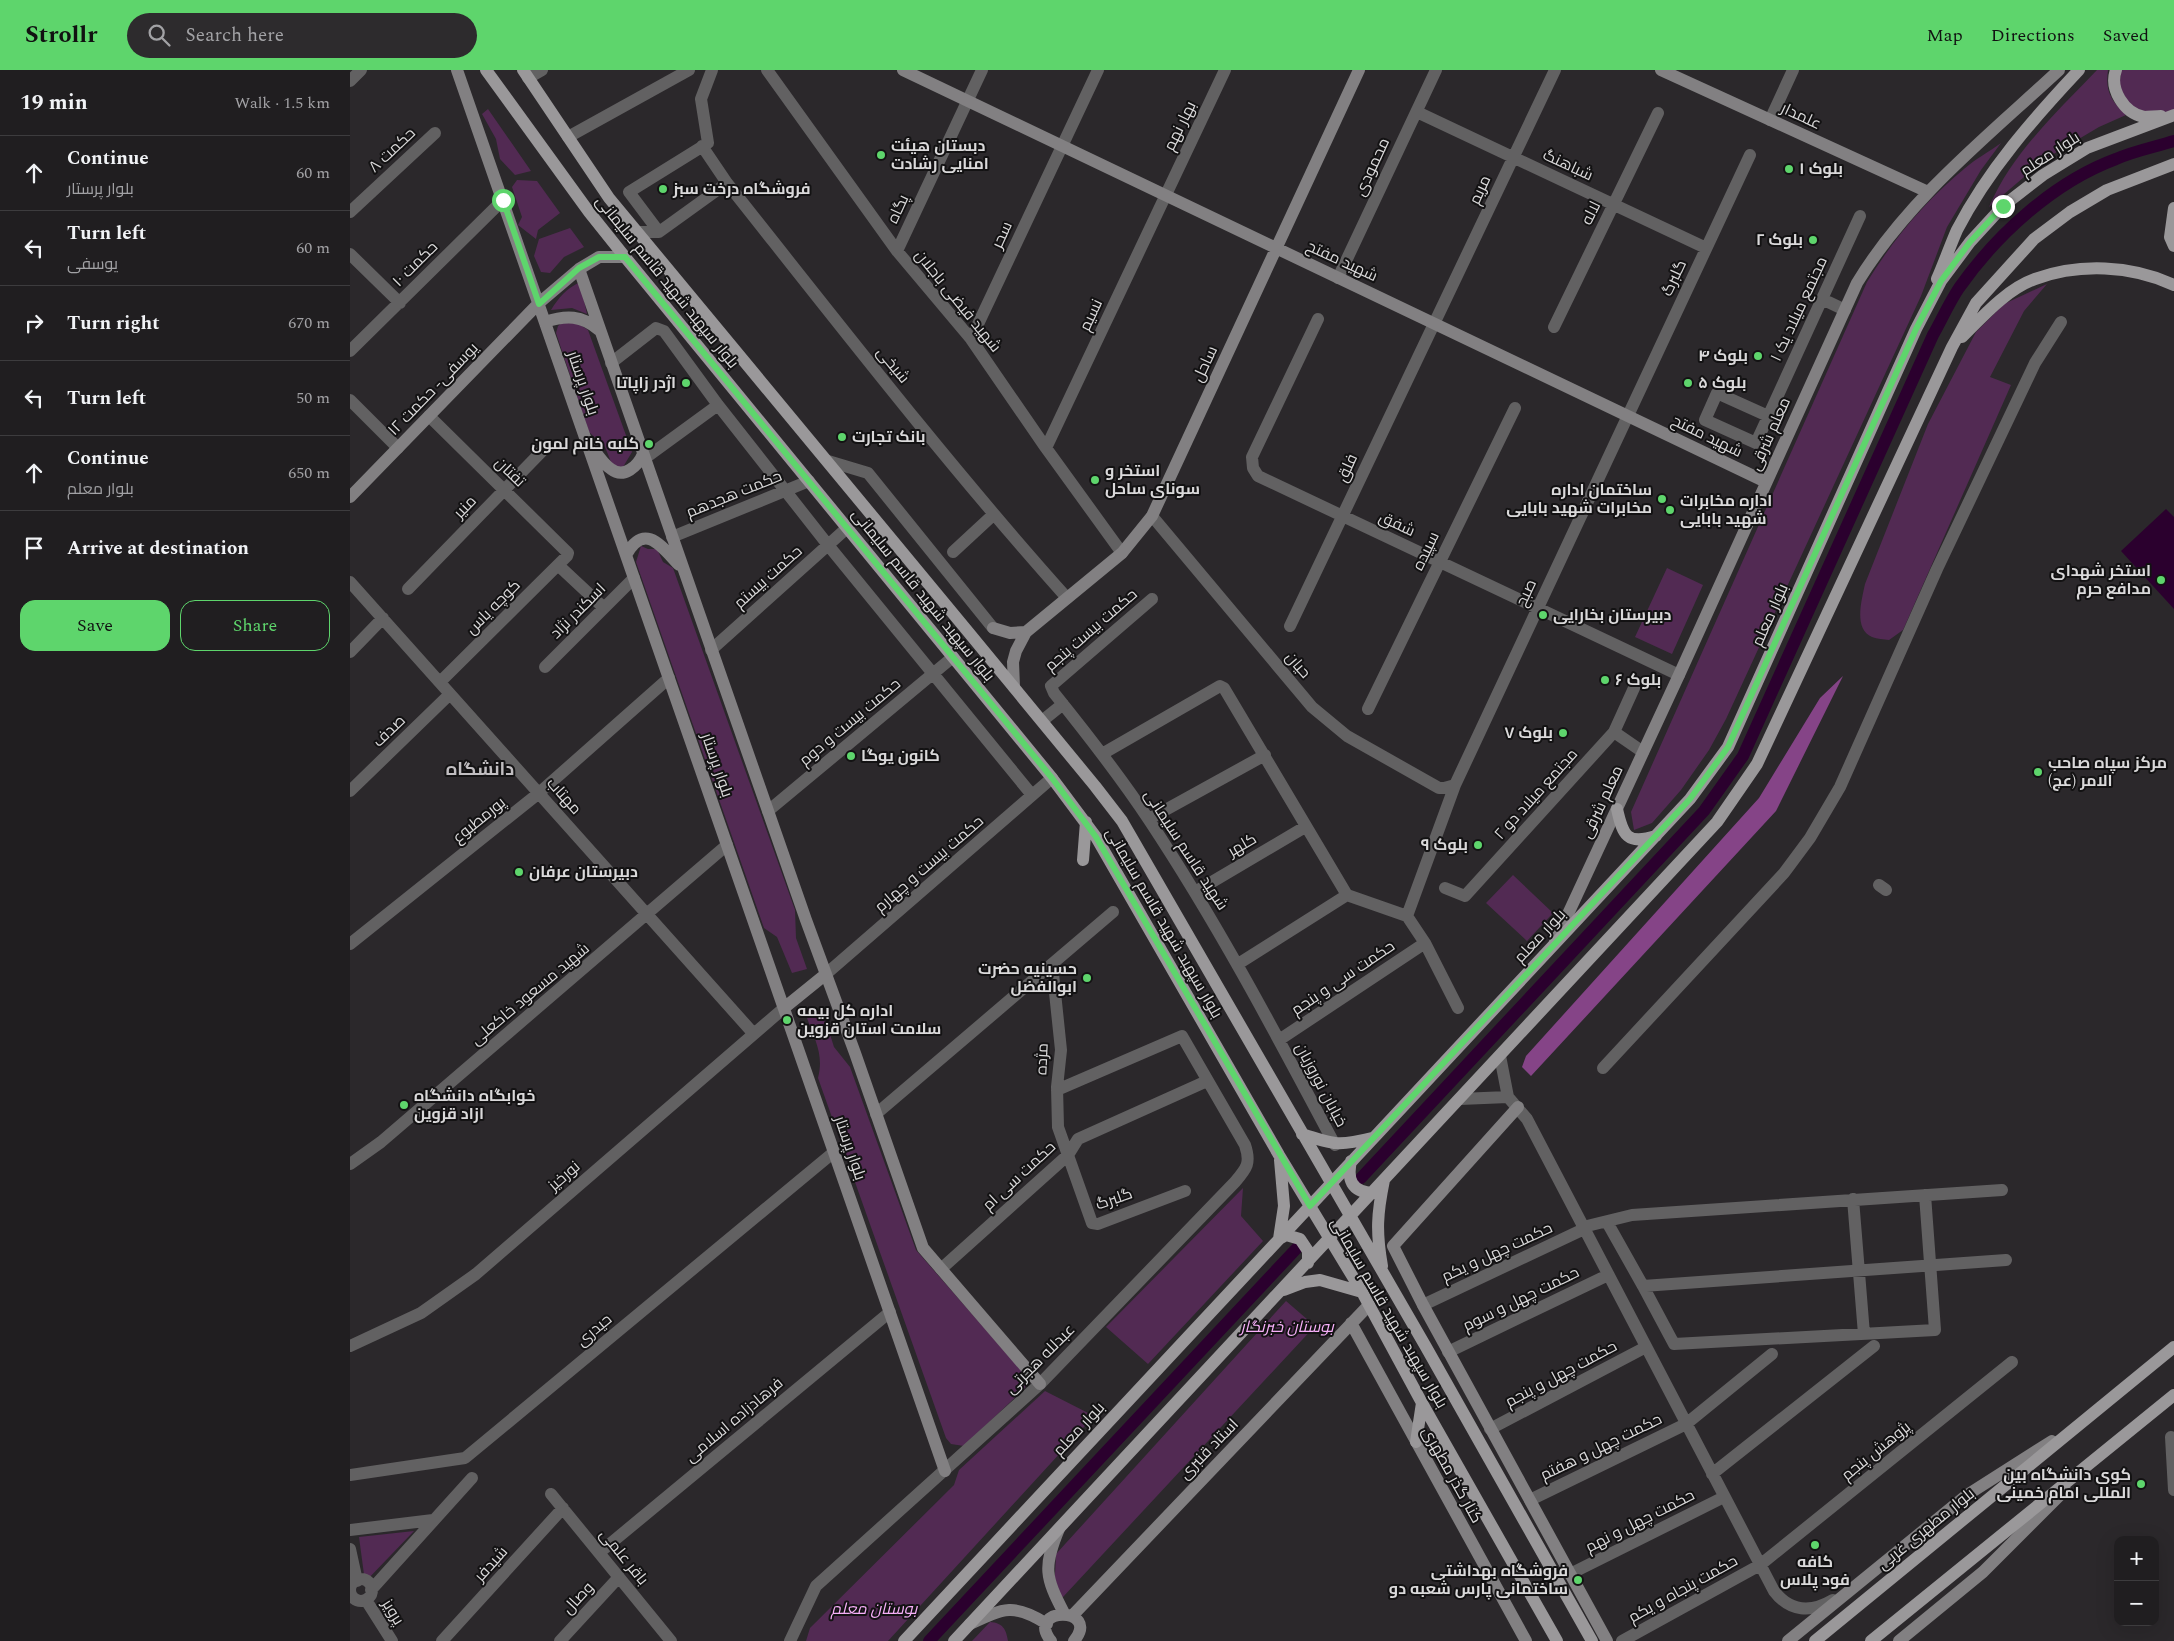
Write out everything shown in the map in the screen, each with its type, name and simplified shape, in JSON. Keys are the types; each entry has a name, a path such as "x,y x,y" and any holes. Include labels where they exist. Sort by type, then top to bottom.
{"main road":[{"name":"بلوار سپهبد شهید قاسم سلیمانی","path":"486,70 589,212 1086,822 1279,1155 1362,1292 1422,1403 1557,1641"},
{"path":"1916,329 1958,230 1994,171 2044,108 2079,70"},
{"path":"2116,70 2114,77 2115,92 2126,107 2143,117 2172,116"},
{"name":"بلوار سپهبد شهید قاسم سلیمانی","path":"525,74 609,198 828,461 1122,821 1426,1347 1592,1641"},
{"name":"بلوار معلم","path":"904,1641 1690,799 1728,747 1916,329 1941,281 1970,242 2003,206 2043,176 2087,148 2172,116"},
{"path":"954,1641 1717,822 1757,764 1952,347 1976,303 2034,239 2070,212 2107,190 2174,164"},
{"path":"2174,208 2170,237 2174,246"},
{"path":"1952,347 1988,311 2034,279 2071,271 2098,268 2131,270 2174,285"},
{"path":"1617,809 1622,829 1630,837 1641,841 1656,836"},
{"path":"1083,860 1086,822"},
{"path":"1302,1134 1334,1144 1346,1145 1372,1138"},
{"path":"1279,1155 1284,1206 1279,1239"},
{"path":"1351,1161 1348,1171 1354,1185 1362,1191 1373,1193"},
{"path":"1384,1180 1378,1212 1377,1239 1384,1277"},
{"path":"1279,1239 1286,1235 1300,1239 1306,1246 1308,1263"},
{"path":"1281,1291 1305,1282 1320,1280 1362,1292"},
{"name":"بلوار مطهری غربی","path":"1815,1641 2174,1347"},
{"path":"1871,1641 2174,1395"},
{"path":"1416,1442 1422,1403"}],"street":[{"path":"350,81 361,70"},
{"name":"بلوار پرستار","path":"457,70 945,1471"},
{"path":"525,74 542,70"},
{"path":"568,137 689,70"},
{"path":"659,232 629,192 708,143 701,99 712,70"},
{"name":"شهید فیضی باجلان","path":"767,70 897,251 971,339 1046,448 1122,553"},
{"name":"شهید مفتح","path":"903,70 1766,482"},
{"name":"پگاه","path":"897,251 982,70"},
{"name":"سحر","path":"971,339 1098,70"},
{"name":"بهار نهم","path":"1165,195 1225,70"},
{"name":"ساحل","path":"1014,687 1013,662 1016,651 1026,632 1122,553 1152,516 1359,70"},
{"name":"محمودی","path":"1338,278 1436,70"},
{"name":"مریم","path":"1434,324 1555,70"},
{"name":"علمدار","path":"1661,70 1928,192"},
{"path":"1770,120 1793,70"},
{"name":"معلم شرقی","path":"1552,948 1679,675 1857,283 1874,255 1928,192 2059,70"},
{"name":"شباهنگ","path":"1417,112 1706,248"},
{"name":"لاله","path":"1554,327 1658,113"},
{"name":"حکمت ۸","path":"350,212 435,133"},
{"name":"شیخی","path":"702,146 727,183 994,515 1067,598"},
{"name":"گلبرگ","path":"1626,416 1750,155"},
{"path":"638,232 659,232 727,183"},
{"name":"نسیم","path":"1046,448 1165,195"},
{"name":"حکمت ۱۰","path":"350,351 503,200"},
{"name":"مجتمع میلاد یک ۱","path":"1768,416 1717,393 1705,420 1756,443 1860,216"},
{"path":"350,254 400,302"},
{"name":"یوسفی- حکمت ۱۲","path":"350,497 539,304 579,268 599,257 625,257"},
{"name":"بلوار پرستار","path":"579,268 711,650 923,1248 1040,1384"},
{"path":"1822,299 1845,310"},
{"path":"545,322 561,317 577,317 591,323 599,330"},
{"name":"شفق","path":"1318,320 1252,457 1253,468 1258,476 1679,675"},
{"path":"1603,1068 1784,873 1810,838 1840,787 1937,569 2034,363 2061,322"},
{"name":"فلق","path":"1290,626 1434,324"},
{"path":"611,362 656,328 664,331 718,405 785,491 1032,795"},
{"path":"350,400 398,448"},
{"path":"587,442 609,468 615,472 621,472 632,468 644,456 718,405"},
{"name":"سپیده","path":"1368,709 1515,408"},
{"name":"تفتان","path":"429,416 568,553"},
{"name":"صبح","path":"1407,916 1454,785 1626,416"},
{"name":"منیر","path":"408,589 546,447"},
{"path":"828,461 868,473 993,628 1010,633 1026,632"},
{"name":"حکمت هجدهم","path":"672,537 809,481"},
{"path":"953,552 994,515"},
{"name":"حیان","path":"1152,516 1312,707 1347,736 1438,788 1454,785"},
{"name":"حکمت بیستم","path":"711,650 847,528"},
{"path":"626,555 636,542 646,538 652,539 683,569"},
{"name":"کوچه یاس","path":"440,682 568,553"},
{"path":"558,565 604,608"},
{"name":"اسکندر نژاد","path":"545,667 634,578"},
{"name":"مهتاب","path":"350,582 753,1032"},
{"name":"حکمت بیست پنجم","path":"1051,686 1152,599"},
{"path":"350,652 382,618"},
{"name":"حکمت بیست و دوم","path":"768,811 953,657"},
{"name":"پورمطبوع","path":"350,944 539,793 669,678"},
{"name":"شهید قاسم سلیمانی","path":"1051,686 1148,819 1238,964 1279,1040"},
{"path":"1102,754 1220,686 1224,688 1347,895 1407,916 1425,943 1458,1008"},
{"name":"مجتمع میلاد دو ۲","path":"1445,888 1465,896 1614,732 1634,688"},
{"name":"صدف","path":"350,791 450,694"},
{"path":"1042,721 1063,704"},
{"path":"1614,732 1643,752"},
{"path":"1148,819 1265,755"},
{"name":"حکمت بیست و چهارم","path":"826,974 1052,778"},
{"name":"کلهر","path":"1195,892 1305,827"},
{"name":"شهید مسعود خاکعلی","path":"350,1164 388,1136 648,915 727,845"},
{"path":"1238,964 1347,895"},
{"path":"876,1114 1113,912"},
{"name":"حکمت سی و پنجم","path":"1279,1040 1425,943"},
{"name":"مژده","path":"1052,964 1061,1050 1057,1090 1058,1127 1068,1155"},
{"path":"784,1008 826,974"},
{"name":"نورخیز","path":"350,1346 421,1313 476,1274 753,1032 784,1008"},
{"name":"عبدلله هجرتی","path":"790,1641 816,1586 1040,1384 1244,1172 1248,1161 1244,1145 1182,1036 1057,1090"},
{"name":"خیابان نوروزیان","path":"1279,1040 1334,1144"},
{"path":"1500,1056 1508,1097 1527,1119 1724,1497 1779,1598 1795,1608 1813,1609 1822,1607 1854,1586"},
{"name":"حکمت سی ام","path":"941,1268 1068,1155 1078,1139 1207,1081"},
{"path":"1460,1100 1508,1097"},
{"path":"1518,1107 1393,1246 1422,1305 1606,1641"},
{"name":"حیدری","path":"350,1475 465,1458 834,1152"},
{"name":"گلبرگ","path":"1068,1155 1092,1223 1098,1224 1185,1191"},
{"name":"حکمت چهل و یکم","path":"1422,1305 1584,1228 1632,1214 2002,1190"},
{"path":"1607,1222 1674,1344 1936,1330 1925,1195"},
{"path":"1853,1199 1864,1334"},
{"path":"1643,1286 2006,1260"},
{"name":"حکمت چهل و سوم","path":"1448,1352 1608,1275"},
{"name":"استاد قنبری","path":"1048,1624 1054,1616 1068,1615 1369,1305"},
{"name":"فرهادزاده اسلامی","path":"599,1553 890,1312"},
{"name":"کنار گذر مطهری","path":"1351,1323 1526,1641"},
{"path":"1426,1347 1440,1336"},
{"path":"1712,1474 1874,1346"},
{"name":"حکمت چهل و پنجم","path":"1490,1429 1646,1348"},
{"name":"حکمت چهل و هفتم","path":"1530,1500 1686,1424 1772,1354"},
{"name":"پژوهش پنجم","path":"1760,1565 2012,1362"},
{"path":"1788,1641 1967,1495 2084,1421"},
{"path":"2171,1437 2174,1490"},
{"path":"1899,1641 1983,1572 2095,1459"},
{"path":"350,1550 352,1588 357,1600 369,1595 433,1520 472,1478"},
{"name":"باقر علمی","path":"551,1494 671,1641"},
{"name":"حکمت چهل و نهم","path":"1570,1574 1724,1497"},
{"name":"شیدفر","path":"442,1641 563,1508"},
{"path":"350,1530 433,1520"},
{"path":"1060,1528 1049,1552 1048,1577 1068,1615 1076,1620 1079,1630 1075,1641"},
{"name":"حکمت پنجاه و یکم","path":"1622,1641 1760,1565"},
{"name":"وصال","path":"560,1641 619,1577"},
{"path":"352,1588 363,1580 368,1582 369,1595"},
{"name":"پرویز","path":"369,1595 392,1641"},
{"path":"970,1624 1012,1609 1030,1613 1048,1624 1047,1632 1051,1641"}],"green space":[{"path":"2097,70 2108,70 2107,84 2110,95 2116,105 2126,115 2099,127 2045,159 1989,207 1999,187 2023,151 2051,118"},
{"path":"2121,70 2174,70 2174,111 2159,113 2142,111 2128,104 2120,90"},
{"path":"488,109 531,171 515,175 500,159 496,139 482,114"},
{"path":"2001,143 1981,170 1947,227 1921,296 1726,719 1709,750 1681,790 1652,823 1634,830 1631,812 1867,282 1887,251 1936,194 1968,165"},
{"path":"517,180 537,181 560,213 538,230 536,239 518,225 522,217 512,187"},
{"path":"570,228 584,247 564,257 550,273 541,272 534,256 539,239"},
{"path":"580,282 587,314 572,308 551,310 563,294"},
{"path":"2047,284 2024,311 1990,377 2011,385 1903,630 1889,640 1872,637 1866,633 1861,621 1860,613 1865,584 1928,424 1976,332 2004,304"},
{"path":"565,320 576,322 588,330 632,452 623,467 613,467 605,447 589,432 556,333 558,326"},
{"path":"641,546 648,549 657,549 663,562 673,568 795,910 796,938 807,969 792,973 777,937 764,928 636,562"},
{"path":"1667,568 1703,585 1672,654 1635,637"},
{"path":"1513,875 1553,913 1527,941 1486,903"},
{"path":"822,1009 834,1047 850,1067 916,1250 1027,1377 1025,1388 964,1446 951,1444 946,1438 818,1078 820,1070 819,1055 807,1018"},
{"path":"1243,1188 1241,1216 1263,1241 1148,1364 1106,1327"},
{"name":"بوستان خبرنگار","path":"1286,1301 1315,1326 1063,1597 1054,1596 1056,1554"},
{"name":"بوستان معلم","path":"1045,1391 1094,1416 888,1641 806,1641 810,1628 954,1485 959,1470"},
{"path":"414,1531 365,1582 359,1537"},
{"path":"990,1622 1003,1627 1008,1641 972,1641"}],"shaded area":[{"name":"استخر شهدای مدافع حرم","path":"2166,509 2174,517 2174,609 2121,551"},
{"path":"1843,676 1776,811 1531,1076 1522,1067 1526,1056 1759,798 1820,698"}],"waterway":[{"path":"1361,1178 1704,811 1743,756 1933,335 1955,294 1974,268 1991,248 2028,212 2071,181 2123,156 2174,141"},
{"path":"929,1641 1297,1248"}],"place":[{"name":"دبستان هیئت امنایی رشادت","path":"881,155"},
{"name":"بلوک ۱","path":"1789,169"},
{"name":"فروشگاه درخت سبز","path":"663,189"},
{"name":"بلوک ۲","path":"1813,240"},
{"name":"بلوک ۴","path":"1758,356"},
{"name":"اژدر زاپاتا","path":"686,383"},
{"name":"بلوک ۵","path":"1688,383"},
{"name":"بانک تجارت","path":"842,437"},
{"name":"کلبه خانم لمون","path":"649,444"},
{"name":"استخر و سونای ساحل","path":"1095,480"},
{"name":"ساختمان اداره مخابرات شهید بابایی","path":"1662,499"},
{"name":"اداره مخابرات شهید بابایی","path":"1670,510"},
{"name":"استخر شهدای مدافع حرم","path":"2161,580"},
{"name":"دبیرستان بخارایی","path":"1543,615"},
{"name":"بلوک ۶","path":"1605,680"},
{"name":"بلوک ۷","path":"1563,733"},
{"name":"کانون یوگا","path":"851,756"},
{"name":"مرکز سپاه صاحب الامر (عج)","path":"2038,772"},
{"name":"بلوک ۹","path":"1478,845"},
{"name":"دبیرستان عرفان","path":"519,872"},
{"name":"حسینیه حضرت ابوالفضل","path":"1087,978"},
{"name":"اداره کل بیمه سلامت استان قزوین","path":"787,1020"},
{"name":"خوابگاه دانشگاه ازاد قزوین","path":"404,1105"},
{"name":"کوی دانشگاه بین المللی امام خمینی","path":"2141,1484"},
{"name":"کافه فود پلاس","path":"1815,1545"},
{"name":"فروشگاه بهداشتی ساختمانی پارس شعبه دو","path":"1578,1580"}],"district":[{"name":"دانشگاه","path":"480,769"}],"route":[{"path":"503,200 539,304 579,268 599,257 625,257 1052,778 1096,837 1310,1206 1690,799 1728,747 1916,329 1941,281 1970,242 2003,206"}]}
